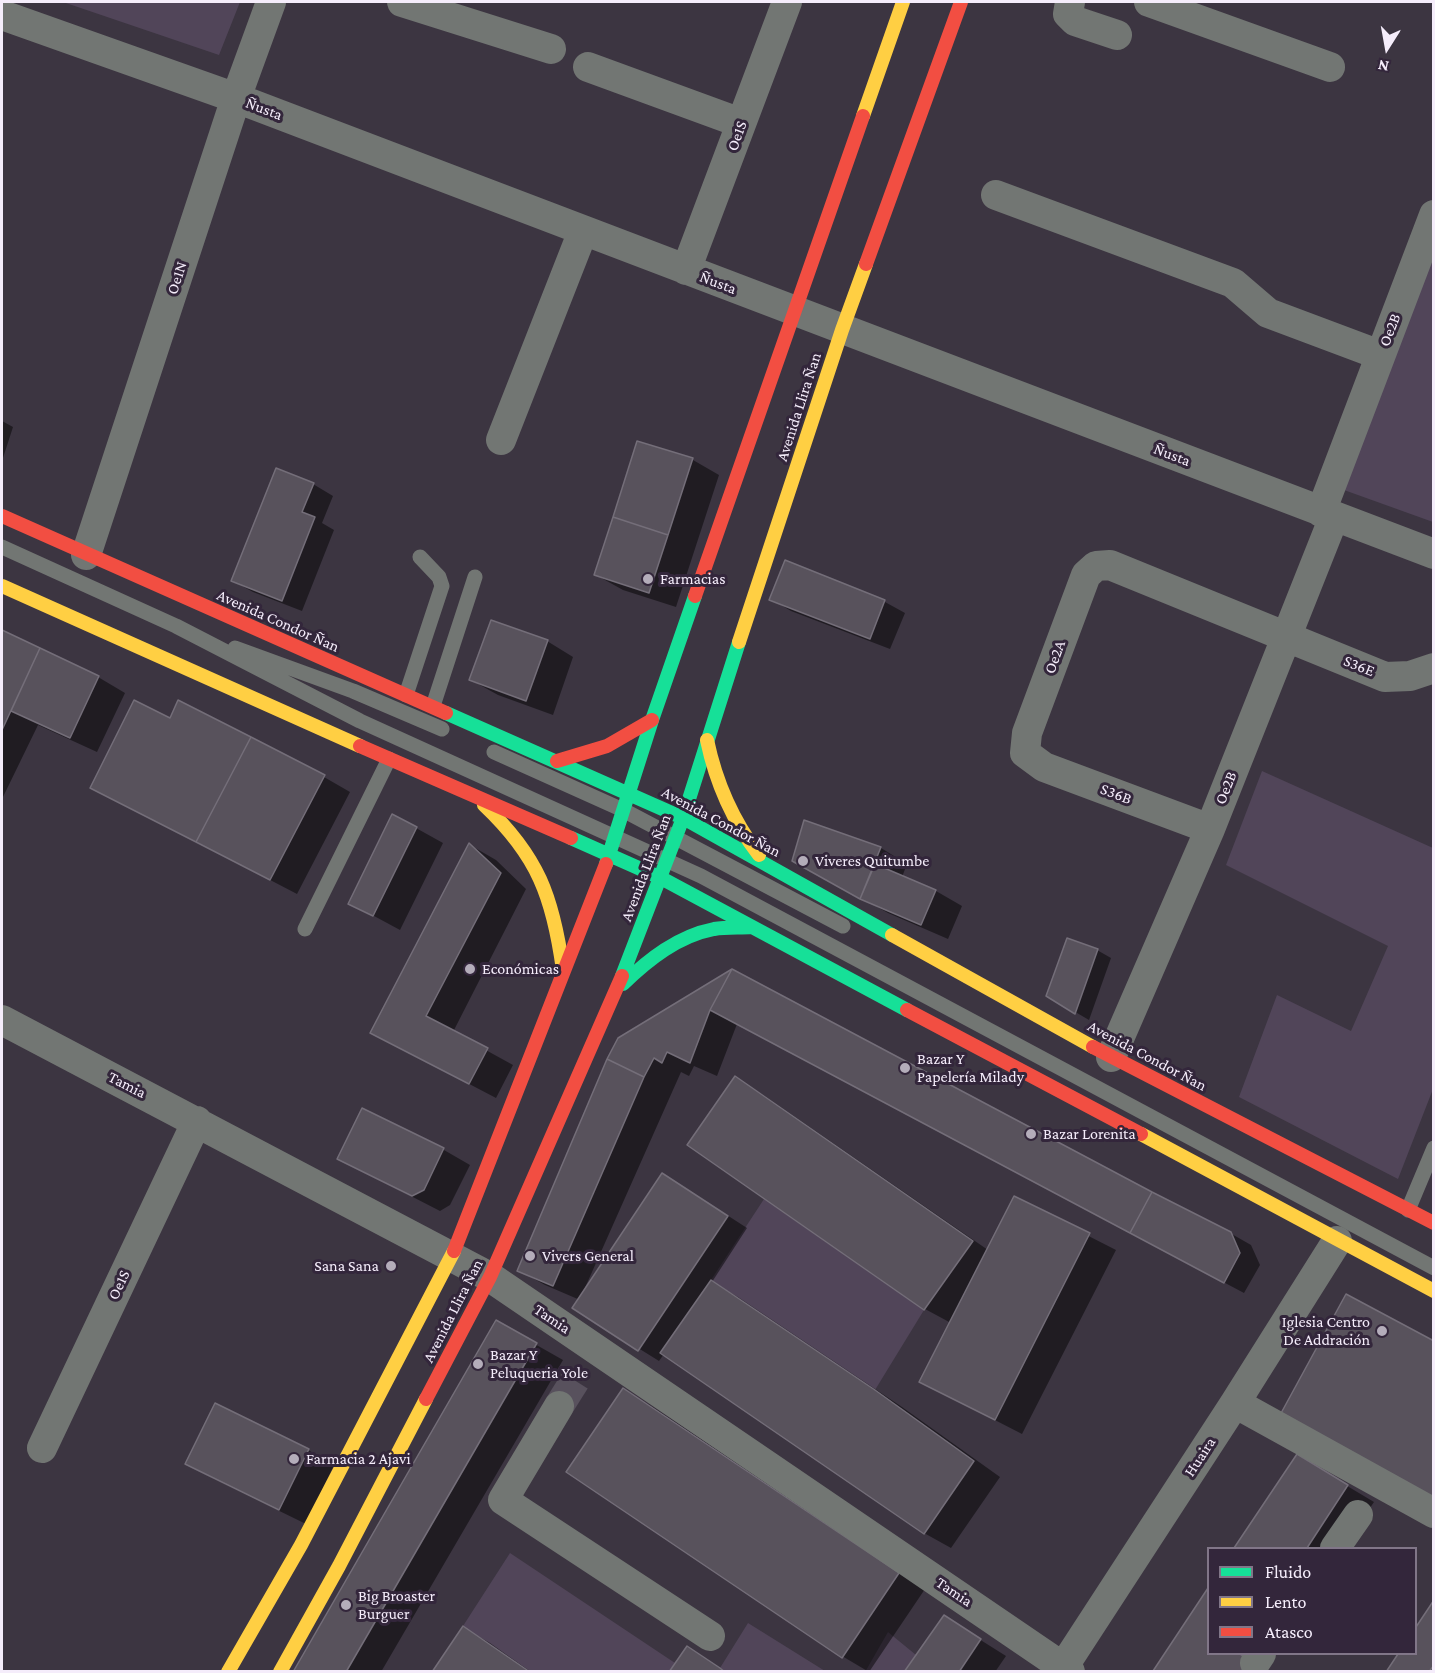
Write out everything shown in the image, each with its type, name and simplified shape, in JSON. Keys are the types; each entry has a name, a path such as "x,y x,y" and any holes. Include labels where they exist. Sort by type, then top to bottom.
{"main road":[{"name":"Avenida Llira Ñan","path":"228,1671 301,1545 452,1256 609,854 652,720 903,2"},
{"name":"Avenida Llira Ñan","path":"280,1671 339,1566 490,1277 617,989 683,818 707,738 842,330 961,2"},
{"name":"Avenida Condor Ñan","path":"2,516 683,818 1111,1057 1434,1223"},
{"path":"2,586 661,878 1434,1291"},
{"path":"557,761 608,747 631,735 652,720"},
{"path":"707,738 714,773 726,806 743,836 766,863"},
{"path":"469,792 501,819 527,852 547,890 558,930 563,972"},
{"path":"617,989 644,962 676,942 713,929 752,927"}],"street":[{"name":"Oe1N","path":"86,555 236,98 271,2"},
{"path":"402,2 551,49"},
{"name":"Oe1S","path":"686,270 787,2"},
{"path":"1070,2 1068,14 1075,21 1117,35"},
{"path":"1149,2 1330,67"},
{"name":"Ñusta","path":"2,15 236,98 1434,555"},
{"path":"588,67 741,123"},
{"path":"996,195 1233,283 1268,314 1380,355"},
{"name":"Oe2B","path":"1111,1057 1210,830 1286,636 1380,355 1434,215"},
{"path":"501,440 583,231"},
{"name":"S36E","path":"1095,566 1110,565 1385,677 1410,676 1434,668"},
{"name":"Oe2A","path":"1025,753 1027,733 1086,575 1095,566"},
{"name":"S36B","path":"1025,753 1044,767 1210,830"},
{"name":"Tamia","path":"2,1020 490,1277 588,1360 1065,1670"},
{"name":"Oe1S","path":"42,1448 197,1121"},
{"name":"Huaira","path":"1065,1670 1337,1241"},
{"path":"1235,1403 1434,1513"},
{"path":"559,1406 503,1500 710,1636"},
{"path":"1336,1547 1358,1515"}],"lane":[{"path":"2,547 176,626 360,721 668,860 1434,1268"},
{"path":"406,695 442,586 439,578 420,556"},
{"path":"433,706 475,577"},
{"path":"176,626 354,691 450,733"},
{"path":"483,747 623,810 1434,1237"},
{"path":"305,929 389,759"},
{"path":"1408,1210 1434,1148"}],"shaded area":[{"path":"63,2 240,2 219,55"},
{"path":"1433,255 1433,522 1344,490"},
{"path":"1262,771 1433,848 1433,1089 1398,1179 1239,1097 1277,995 1351,1031 1388,946 1226,865"},
{"path":"764,1199 924,1310 875,1390 711,1280"},
{"path":"510,1553 675,1663 669,1671 530,1671 463,1626"},
{"path":"748,1623 825,1671 725,1671 720,1668"},
{"path":"888,1632 916,1655 904,1671 865,1672"}],"building":[{"path":"637,441 693,458 668,535 613,517"},
{"path":"276,468 314,483 302,512 315,517 282,601 231,581"},
{"path":"613,517 668,535 649,593 594,575"},
{"path":"785,560 885,600 870,639 769,600"},
{"path":"491,620 548,640 526,701 469,680"},
{"path":"2,630 40,648 2,730"},
{"path":"40,648 99,676 70,738 11,711"},
{"path":"134,700 170,718 178,700 251,737 196,842 90,788"},
{"path":"251,737 325,775 270,880 196,842"},
{"path":"392,814 417,827 373,916 348,904"},
{"path":"804,820 881,847 860,899 792,861"},
{"path":"469,843 501,873 426,1016 488,1048 469,1084 370,1033"},
{"path":"875,864 936,890 921,925 860,899"},
{"path":"1067,938 1098,949 1075,1014 1046,996"},
{"path":"732,969 710,1010 690,1063 667,1052 662,1063 654,1058 644,1077 607,1059 618,1038"},
{"path":"732,969 1152,1192 1130,1233 710,1010"},
{"path":"607,1059 644,1077 553,1286 517,1271"},
{"path":"735,1076 973,1241 924,1310 687,1145"},
{"path":"362,1108 444,1148 424,1190 412,1196 337,1159"},
{"path":"662,1173 728,1216 638,1351 572,1308"},
{"path":"1152,1192 1231,1232 1240,1253 1224,1283 1130,1233"},
{"path":"1014,1196 1090,1233 995,1420 919,1382"},
{"path":"711,1280 875,1390 974,1461 924,1534 660,1353"},
{"path":"1346,1294 1434,1341 1434,1498 1280,1415"},
{"path":"496,1320 537,1343 346,1672 293,1672"},
{"path":"623,1388 899,1573 842,1658 566,1472"},
{"path":"215,1403 309,1449 279,1510 185,1464"},
{"path":"1297,1454 1348,1485 1308,1547 1235,1547"},
{"path":"1207,1590 1207,1655 1242,1655 1269,1672 1153,1671"},
{"path":"1434,1600 1434,1665 1429,1672 1386,1672 1397,1655 1417,1655 1417,1626"},
{"path":"944,1615 981,1639 959,1672 904,1672"},
{"path":"463,1626 530,1672 432,1672"},
{"path":"687,1646 720,1668 725,1672 669,1672"}],"tunnel":[{"path":"559,1406 581,1371"}],"traffic: fast":[{"path":"606,864 695,596"},
{"path":"622,976 683,818 739,642"},
{"path":"446,713 683,818 892,935"},
{"path":"571,838 661,878 907,1010"},
{"path":"623,984 654,957 688,937 714,929 752,927"}],"traffic: slow":[{"path":"863,116 903,2"},
{"path":"739,642 866,264"},
{"path":"2,586 360,746"},
{"path":"707,740 726,801 759,855"},
{"path":"484,805 518,842 540,879 554,921 563,970"},
{"path":"892,935 1093,1047"},
{"path":"1141,1134 1434,1291"},
{"path":"228,1672 301,1545 454,1251"},
{"path":"280,1672 339,1566 426,1399"}],"traffic: jam":[{"path":"866,264 961,2"},
{"path":"695,596 863,116"},
{"path":"2,516 446,713"},
{"path":"557,761 607,746 652,720"},
{"path":"360,746 571,838"},
{"path":"454,1251 606,864"},
{"path":"426,1399 490,1277 622,976"},
{"path":"907,1010 1141,1134"},
{"path":"1093,1047 1434,1223"}],"place":[{"name":"Farmacias","path":"648,579"},
{"name":"Viveres Quitumbe","path":"803,861"},
{"name":"Económicas","path":"470,969"},
{"name":"Bazar Y Papelería Milady","path":"905,1068"},
{"name":"Bazar Lorenita","path":"1031,1134"},
{"name":"Vivers General","path":"530,1256"},
{"name":"Sana Sana","path":"391,1266"},
{"name":"Iglesia Centro De Addración","path":"1382,1331"},
{"name":"Bazar Y Peluqueria Yole","path":"478,1364"},
{"name":"Farmacia 2 Ajavi","path":"294,1459"},
{"name":"Big Broaster Burguer","path":"346,1605"}]}
